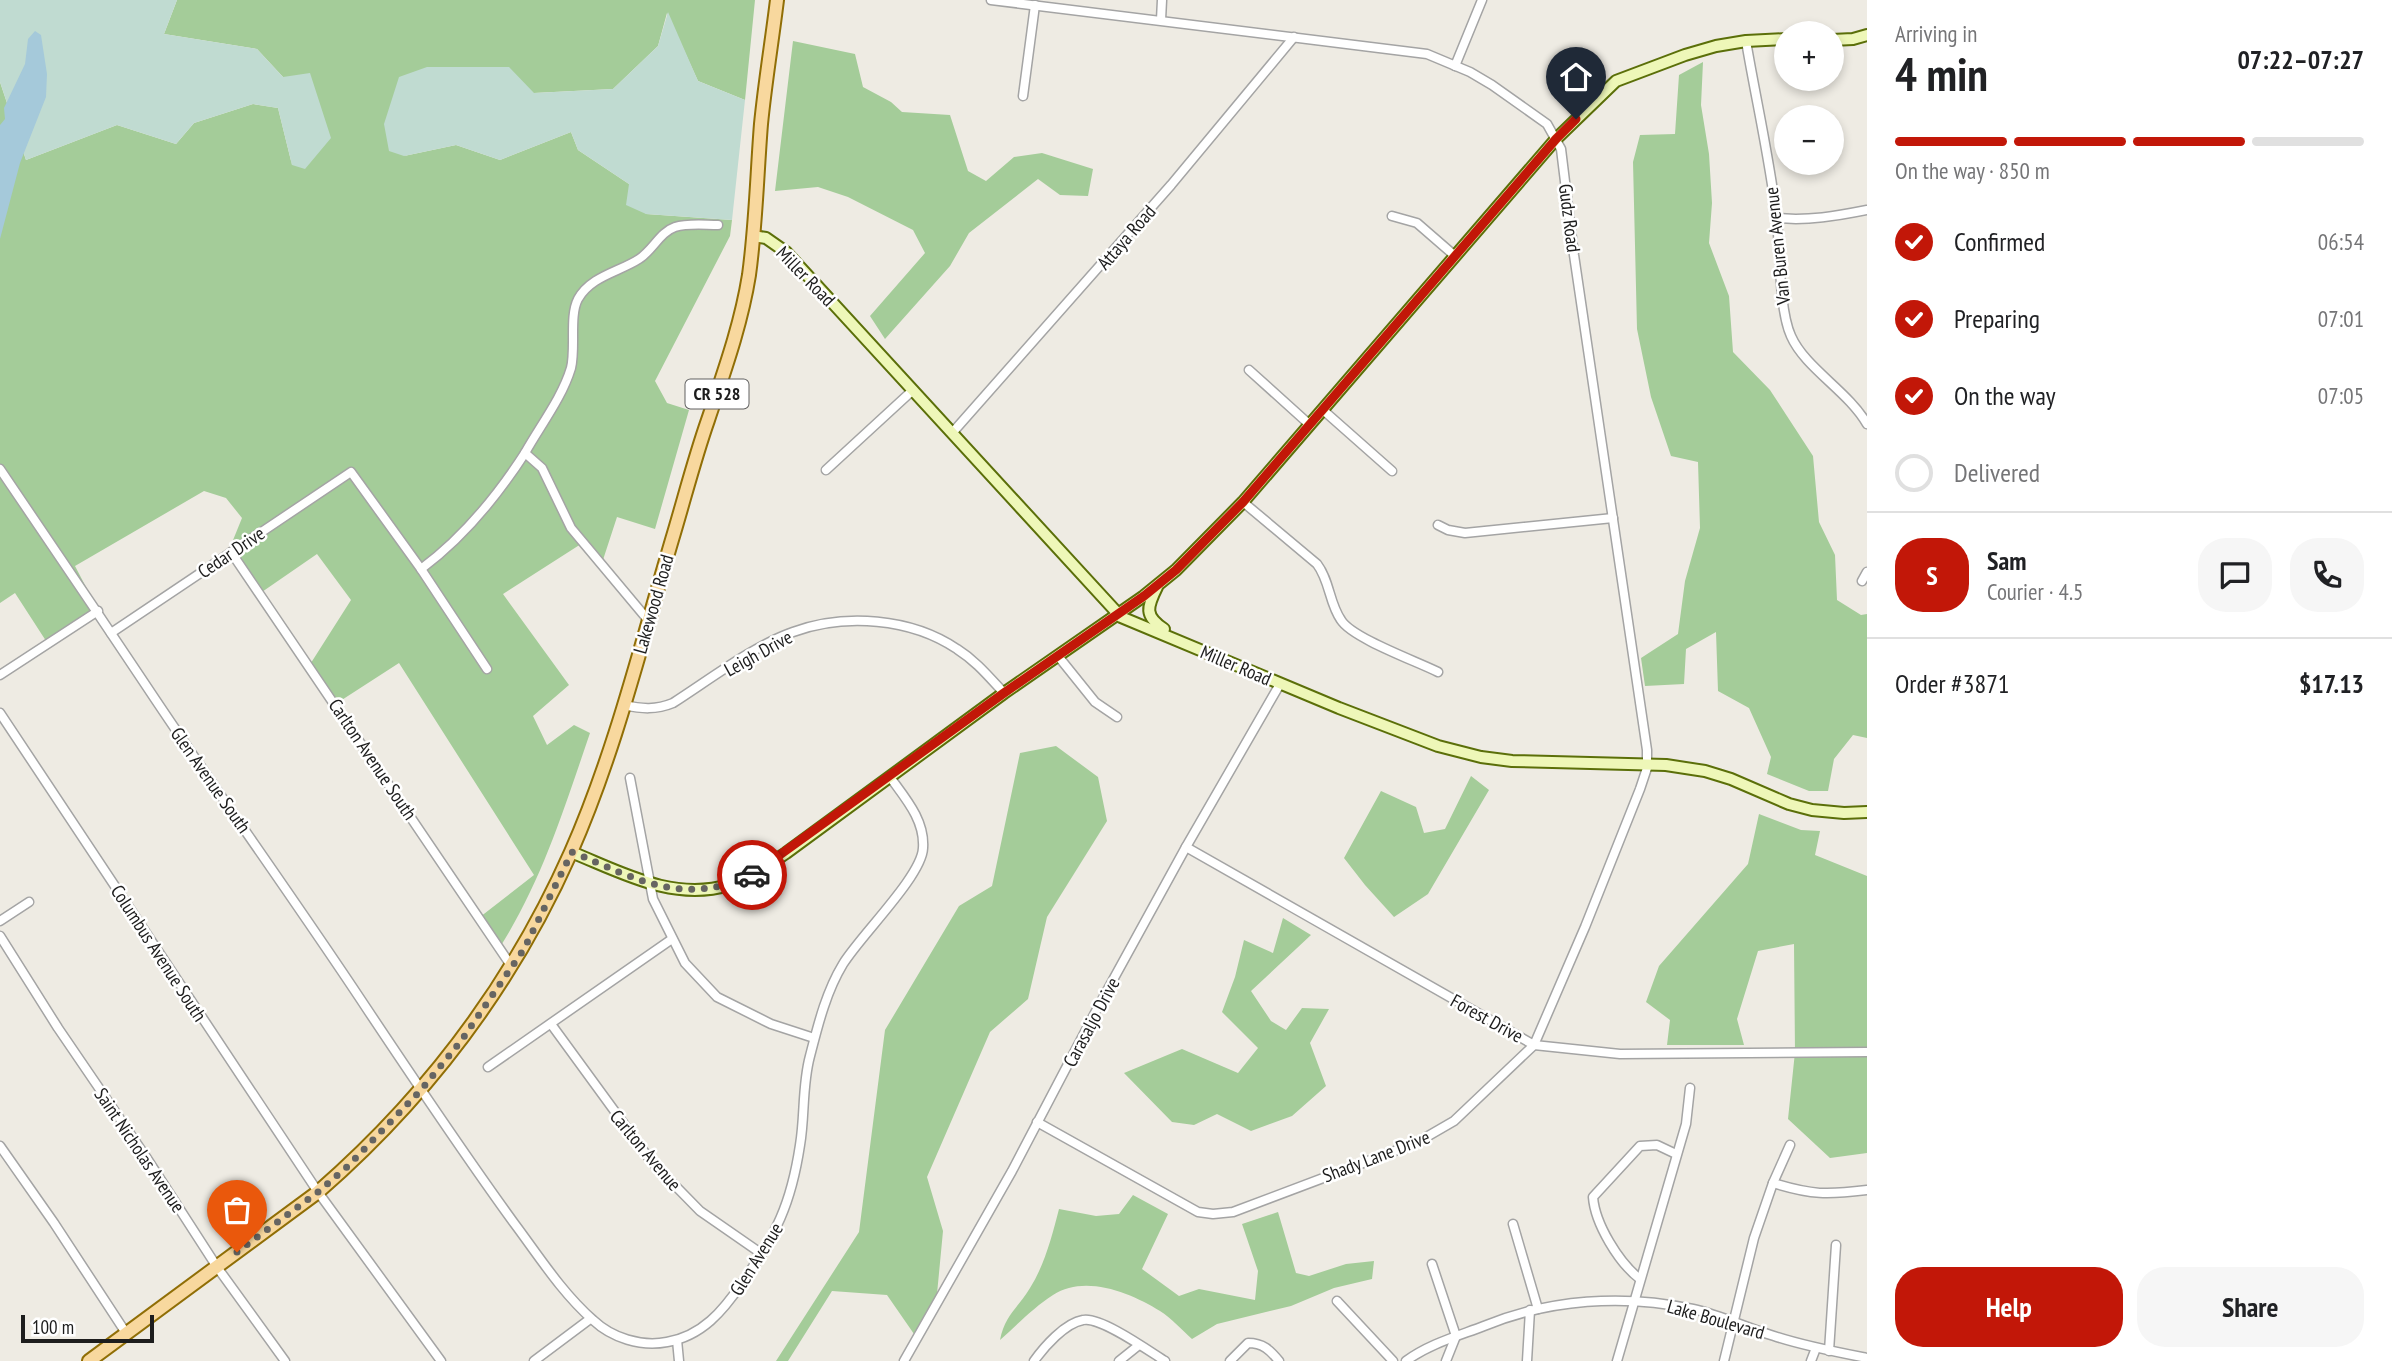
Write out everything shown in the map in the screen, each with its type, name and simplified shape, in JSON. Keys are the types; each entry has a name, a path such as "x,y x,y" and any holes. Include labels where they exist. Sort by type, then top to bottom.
{"main road":[{"name":"Lakewood Road","path":"421,1090 461,1041 524,949 572,852 624,705 707,423 735,341 757,210 761,124 777,0"},
{"name":"CR 528","path":"89,1361 318,1192 383,1132 421,1090"}],"street":[{"name":"Gudz Road","path":"991,0 1427,54 1470,72 1547,124 1561,149 1647,764"},
{"path":"1161,20 1162,0"},
{"path":"1455,66 1482,0"},
{"path":"1023,96 1035,5"},
{"path":"1844,39 1867,35"},
{"name":"Attaya Road","path":"953,432 1171,185 1294,37"},
{"path":"572,852 650,884 671,889 706,890 730,885 752,875 786,853 1004,693 1118,615 1158,585 1215,533 1556,139 1616,81 1685,55 1746,41 1774,40"},
{"name":"Van Buren Avenue","path":"1746,41 1776,218 1785,320 1791,337 1805,356 1851,401 1867,424"},
{"path":"1776,218 1826,218 1867,210"},
{"path":"1392,216 1417,223 1455,256"},
{"path":"487,669 421,569 450,548 502,490 526,453 564,385 570,369 575,343 575,306 583,293 597,281 639,259 667,230 691,224 718,225"},
{"name":"Miller Road","path":"753,236 766,238 786,252 1118,615 1280,684 1438,746 1481,757 1512,761 1647,764 1705,771 1789,804 1812,810 1867,812"},
{"path":"1249,370 1310,425"},
{"path":"826,470 914,390"},
{"path":"1323,410 1392,471"},
{"path":"526,453 542,468 571,528 648,620"},
{"name":"Glen Avenue South","path":"0,469 421,1090"},
{"name":"Cedar Drive","path":"111,633 351,472 421,569"},
{"path":"1243,502 1317,564 1324,573 1336,614 1349,631 1438,672"},
{"path":"1438,525 1465,533 1613,518"},
{"name":"Carlton Avenue South","path":"231,552 512,967"},
{"path":"1862,581 1867,572"},
{"path":"1158,585 1149,604 1152,622 1185,643"},
{"path":"0,675 98,611"},
{"name":"Leigh Drive","path":"624,705 662,708 792,632 826,623 852,621 896,625 942,639 975,662 1004,693"},
{"path":"1058,656 1095,702 1117,717"},
{"name":"Carasaljo Drive","path":"904,1361 1186,847 1280,684"},
{"name":"Columbus Avenue South","path":"0,713 318,1192 441,1361"},
{"name":"Shady Lane Drive","path":"1037,1122 1198,1212 1213,1214 1233,1212 1416,1143 1443,1129 1477,1102 1534,1045 1595,902 1640,789 1647,764"},
{"name":"Glen Avenue","path":"421,1090 550,1271 590,1319 621,1337 638,1343 665,1343 705,1328 730,1300 762,1254 787,1206 801,1142 806,1069 831,986 844,963 920,862 924,847 915,812 890,777"},
{"path":"630,778 653,898 685,963 717,997 771,1024 814,1038"},
{"name":"Forest Drive","path":"1186,847 1534,1045 1620,1054 1867,1052"},
{"path":"0,921 29,902"},
{"name":"Saint Nicholas Avenue","path":"0,936 217,1267 285,1361"},
{"path":"488,1067 672,939"},
{"name":"Carlton Avenue","path":"551,1024 659,1170 701,1211 762,1254"},
{"path":"1617,1361 1686,1124 1690,1088"},
{"path":"1640,1279 1617,1258 1594,1207 1593,1198 1640,1146 1657,1145 1676,1154"},
{"path":"1724,1361 1754,1238 1790,1145"},
{"path":"1,1149 126,1333"},
{"path":"1773,1184 1805,1193 1829,1195 1867,1190"},
{"path":"1513,1224 1534,1309 1527,1361"},
{"path":"1829,1351 1836,1245"},
{"path":"1432,1264 1456,1336 1446,1361"},
{"path":"1337,1300 1393,1361"},
{"name":"Lake Boulevard","path":"1406,1361 1456,1336 1534,1309 1571,1303 1634,1301 1696,1310 1816,1348 1867,1358"},
{"path":"534,1361 590,1319"},
{"path":"1034,1361 1063,1330 1085,1319 1102,1325 1165,1361"},
{"path":"677,1340 679,1361"},
{"path":"1230,1361 1248,1343 1256,1343 1265,1347 1279,1361"},
{"path":"1119,1361 1139,1345"},
{"path":"1811,1361 1816,1348"}],"green space":[{"path":"177,0 755,0 745,100 698,81 667,13 658,46 613,89 534,93 404,156 456,145 500,160 571,132 578,150 629,184 646,214 732,220 730,236 655,381 667,403 689,410 655,529 617,517 600,569 581,544 503,594 569,685 533,716 547,745 574,725 590,733 540,870 500,947 480,917 534,875 399,663 334,705 309,666 351,600 317,554 259,594 229,550 242,518 226,498 204,491 75,566 98,610 48,644 15,593 0,603 0,82 26,160 117,125 176,144 194,123 253,104 278,108 292,165 283,77 257,49 164,34"},
{"path":"793,41 855,54 863,87 891,102 902,112 950,115 968,171 986,181 1014,157 1042,153 1093,169 1088,196 1060,195 1038,179 969,233 950,266 885,339 870,316 925,253 913,230 848,197 818,187 775,191"},
{"path":"1703,62 1701,105 1709,154 1712,203 1709,243 1729,296 1733,352 1770,390 1813,456 1819,522 1835,555 1837,600 1861,615 1867,614 1867,738 1853,735 1834,759 1828,791 1809,791 1767,774 1771,757 1749,708 1718,691 1716,632 1686,649 1684,684 1645,686 1641,658 1678,634 1685,581 1700,528 1698,462 1671,456 1651,397 1637,329 1633,162 1640,135 1675,134 1679,75"},
{"path":"1056,746 1098,777 1107,821 1047,917 1028,999 990,1032 927,1177 943,1231 937,1294 914,1334 887,1295 832,1291 788,1361 776,1361 859,1232 885,1030 959,906 992,886 1020,753"},
{"path":"1471,776 1489,790 1428,894 1394,917 1344,858 1381,791 1416,807 1424,833 1445,829"},
{"path":"1759,814 1801,830 1820,831 1815,855 1867,876 1867,1153 1830,1158 1788,1119 1795,1052 1794,944 1758,951 1737,1019 1744,1045 1667,1045 1670,1020 1646,1002 1659,966 1748,864"},
{"path":"1283,918 1311,935 1251,991 1271,1021 1286,1030 1302,1008 1329,1009 1310,1043 1326,1086 1292,1116 1251,1131 1217,1114 1194,1125 1172,1122 1124,1073 1182,1049 1238,1073 1258,1048 1222,1012 1235,977 1244,940 1273,953"},
{"path":"1133,1195 1168,1214 1142,1269 1179,1296 1199,1289 1255,1300 1258,1271 1242,1224 1278,1212 1296,1273 1309,1276 1346,1264 1374,1261 1372,1279 1334,1288 1291,1306 1217,1324 1192,1339 1164,1314 1136,1298 1108,1288 1079,1286 1053,1295 1000,1340 1009,1318 1040,1269 1059,1209 1096,1216 1119,1214"}],"shaded area":[{"path":"0,0 177,0 164,34 257,49 283,77 310,73 331,138 305,169 292,165 278,108 253,104 194,123 176,144 117,125 26,160 0,82"},
{"path":"668,12 698,81 745,100 732,220 646,214 626,205 629,184 578,150 571,132 500,160 456,145 404,156 389,151 384,124 399,77 427,67 509,67 534,93 613,89 658,46"},
{"path":"35,31 41,35 47,74 46,97 20,163 0,239 0,125 5,119 4,108 25,64 28,39"}],"way so far":[{"path":"237,1252 318,1192 348,1166 421,1090 461,1041 524,949 572,852 639,881 671,889 706,890 730,885 752,875"}],"route":[{"path":"752,875 1004,693 1144,596 1176,570 1243,502 1576,119"}]}
